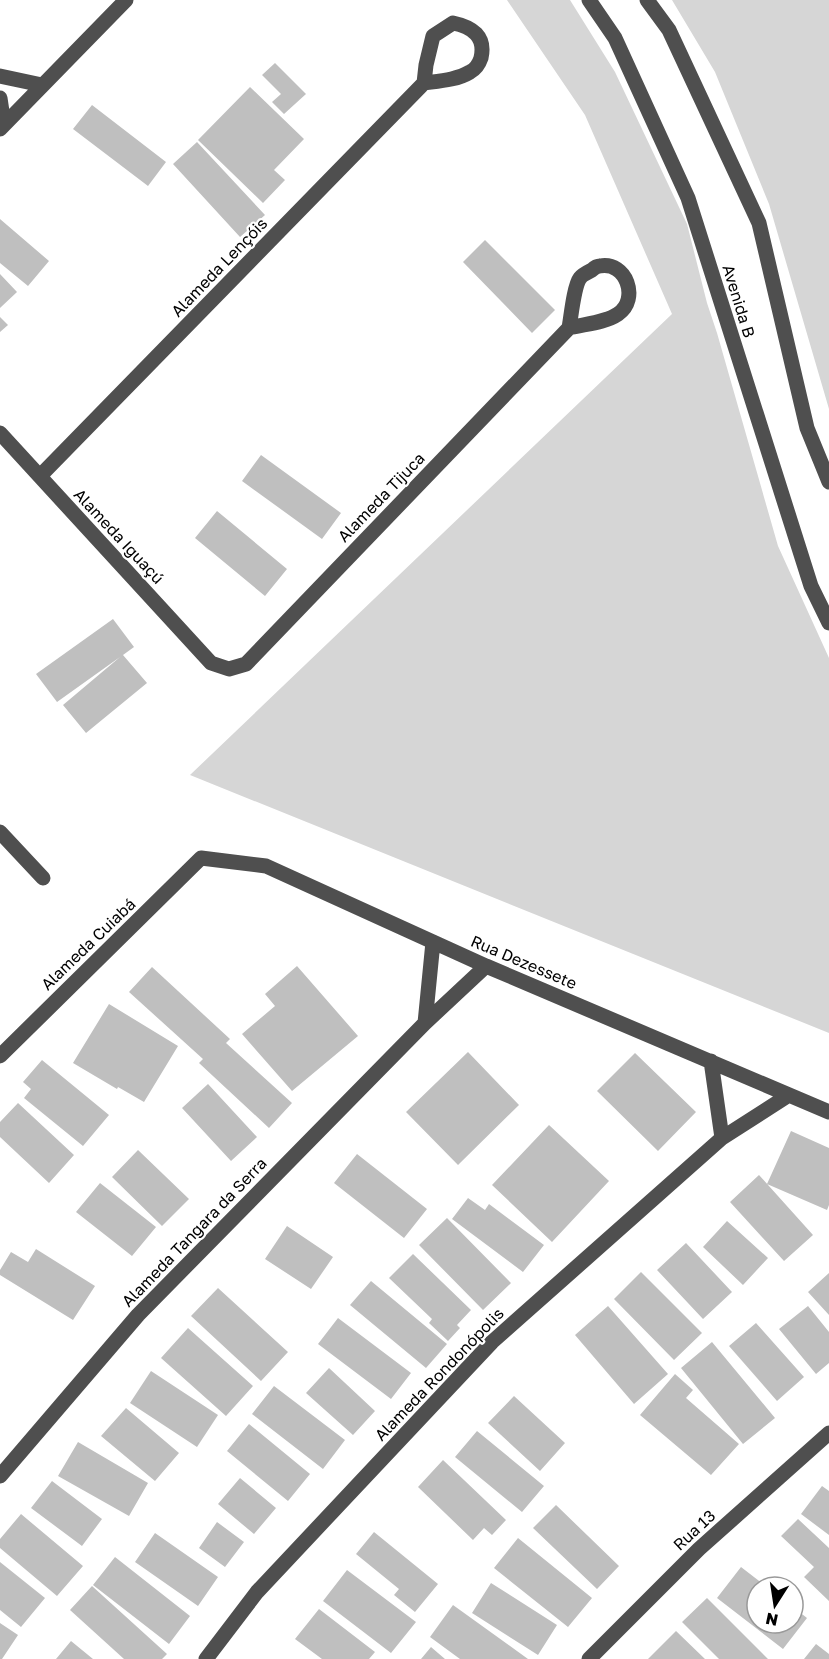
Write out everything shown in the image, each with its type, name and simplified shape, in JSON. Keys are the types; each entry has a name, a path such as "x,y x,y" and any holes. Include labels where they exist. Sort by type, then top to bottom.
{"street":[{"path":"2,127 126,0"},
{"name":"Avenida B","path":"589,0 615,38 688,198 811,585 829,623"},
{"path":"647,0 669,30 759,223 807,428 829,482"},
{"path":"453,23 465,26 476,33 481,40 482,53 479,64 470,72 454,78 424,83 427,57 433,36 453,23"},
{"path":"0,76 42,85"},
{"name":"Alameda Lençóis","path":"40,476 424,83"},
{"path":"0,98 2,127"},
{"path":"600,265 613,268 623,275 628,282 629,295 626,306 617,314 569,328 580,278 600,265"},
{"name":"Alameda Tijuca","path":"211,663 229,669 246,664 569,328"},
{"name":"Alameda Iguaçú","path":"0,433 211,663"},
{"path":"0,832 43,878"},
{"name":"Rua Dezessete","path":"201,858 266,866 486,966 829,1112"},
{"name":"Alameda Cuiabá","path":"0,1056 201,858"},
{"path":"425,1023 433,942"},
{"name":"Alameda Tangara da Serra","path":"0,1476 138,1314 425,1023 486,966"},
{"path":"711,1061 722,1138"},
{"name":"Alameda Rondonópolis","path":"206,1659 257,1592 492,1342 722,1138 789,1095"},
{"name":"Rua 13","path":"589,1659 699,1549 829,1433"}],"shaded area":[{"path":"507,0 570,0 615,72 687,224 707,303 778,546 829,658 829,1033 190,775 672,314 585,115"},
{"path":"672,0 829,0 829,409 769,204 715,72"}],"building":[{"path":"275,63 306,94 284,114 272,102 281,94 262,75"},
{"path":"250,87 304,139 274,170 285,180 263,203 198,140"},
{"path":"92,105 166,162 148,186 73,129"},
{"path":"197,142 265,215 240,237 173,164"},
{"path":"0,219 49,261 28,286 0,263"},
{"path":"485,240 555,310 532,333 463,262"},
{"path":"0,274 17,292 0,308"},
{"path":"0,317 8,325 0,332"},
{"path":"261,455 341,513 322,539 242,481"},
{"path":"217,511 287,569 265,596 195,538"},
{"path":"113,619 134,647 123,655 147,683 86,733 63,705 120,657 57,702 36,674"},
{"path":"297,966 358,1036 292,1091 242,1034 275,1006 265,994"},
{"path":"152,967 230,1039 226,1043 292,1103 269,1128 199,1063 203,1059 129,992"},
{"path":"109,1004 178,1046 144,1102 73,1063"},
{"path":"468,1052 519,1105 458,1165 406,1112"},
{"path":"635,1053 696,1112 658,1151 597,1091"},
{"path":"42,1060 109,1115 83,1146 24,1098 31,1089 23,1082"},
{"path":"208,1084 257,1137 231,1161 182,1108"},
{"path":"18,1103 74,1155 49,1183 0,1137 0,1122"},
{"path":"549,1125 609,1181 552,1242 492,1185"},
{"path":"791,1131 829,1148 829,1205 827,1210 767,1184"},
{"path":"138,1150 189,1199 162,1226 112,1177"},
{"path":"357,1154 427,1209 404,1238 334,1183"},
{"path":"759,1175 813,1235 784,1261 730,1202"},
{"path":"100,1183 156,1227 132,1256 76,1212"},
{"path":"468,1198 485,1210 489,1204 544,1245 523,1272 452,1219"},
{"path":"447,1218 511,1283 483,1310 419,1245"},
{"path":"727,1221 768,1258 743,1285 703,1247"},
{"path":"287,1226 333,1257 311,1289 265,1259"},
{"path":"686,1243 732,1292 703,1319 657,1270"},
{"path":"36,1249 95,1286 73,1320 0,1275 0,1270 11,1252 28,1262"},
{"path":"413,1254 471,1310 457,1325 460,1328 448,1341 429,1323 432,1319 389,1278"},
{"path":"641,1272 702,1333 674,1360 614,1299"},
{"path":"829,1273 829,1315 808,1292"},
{"path":"371,1281 447,1344 426,1368 350,1305"},
{"path":"218,1288 288,1352 261,1381 191,1316"},
{"path":"608,1306 668,1374 634,1404 575,1335"},
{"path":"808,1306 829,1332 829,1363 816,1374 779,1329"},
{"path":"338,1318 411,1373 391,1399 318,1344"},
{"path":"756,1323 804,1377 777,1401 729,1346"},
{"path":"188,1328 253,1386 226,1416 161,1358"},
{"path":"712,1342 775,1418 743,1444 681,1368"},
{"path":"329,1368 375,1411 353,1435 306,1393"},
{"path":"151,1371 218,1415 197,1447 130,1403"},
{"path":"675,1374 693,1390 686,1398 739,1444 711,1475 640,1415"},
{"path":"274,1386 345,1440 323,1469 252,1414"},
{"path":"514,1396 565,1443 540,1471 488,1423"},
{"path":"126,1408 179,1453 155,1481 101,1436"},
{"path":"249,1424 310,1474 288,1501 227,1451"},
{"path":"477,1431 544,1486 522,1512 455,1457"},
{"path":"78,1442 148,1483 129,1516 58,1476"},
{"path":"443,1460 506,1520 492,1535 484,1528 473,1540 418,1487"},
{"path":"240,1478 276,1508 254,1534 218,1504"},
{"path":"52,1481 102,1519 82,1546 31,1508"},
{"path":"822,1486 829,1491 829,1535 801,1514"},
{"path":"556,1505 619,1566 597,1589 533,1528"},
{"path":"21,1514 83,1566 57,1596 0,1548 0,1539"},
{"path":"798,1519 829,1548 829,1601 805,1578 814,1567 781,1536"},
{"path":"217,1522 244,1542 225,1567 199,1548"},
{"path":"374,1532 438,1584 415,1612 394,1595 399,1589 356,1554"},
{"path":"155,1533 218,1577 198,1606 135,1562"},
{"path":"518,1538 592,1598 568,1627 494,1568"},
{"path":"115,1557 190,1616 169,1644 93,1585"},
{"path":"0,1562 45,1598 21,1627 0,1610"},
{"path":"741,1567 751,1575 745,1575 745,1620 717,1598"},
{"path":"347,1570 416,1622 391,1653 323,1601"},
{"path":"491,1583 557,1625 538,1655 472,1613"},
{"path":"92,1586 167,1654 162,1659 124,1659 70,1610"},
{"path":"707,1598 768,1659 719,1659 682,1622"},
{"path":"453,1605 528,1659 460,1659 430,1637"},
{"path":"319,1609 375,1652 369,1659 322,1659 295,1639"},
{"path":"0,1623 18,1635 2,1659 0,1659"},
{"path":"676,1631 705,1659 648,1659"},
{"path":"765,1635 794,1635 783,1649"},
{"path":"71,1641 93,1659 56,1659"},
{"path":"816,1644 829,1654 829,1659 804,1659"},
{"path":"431,1647 445,1659 421,1659"}]}
